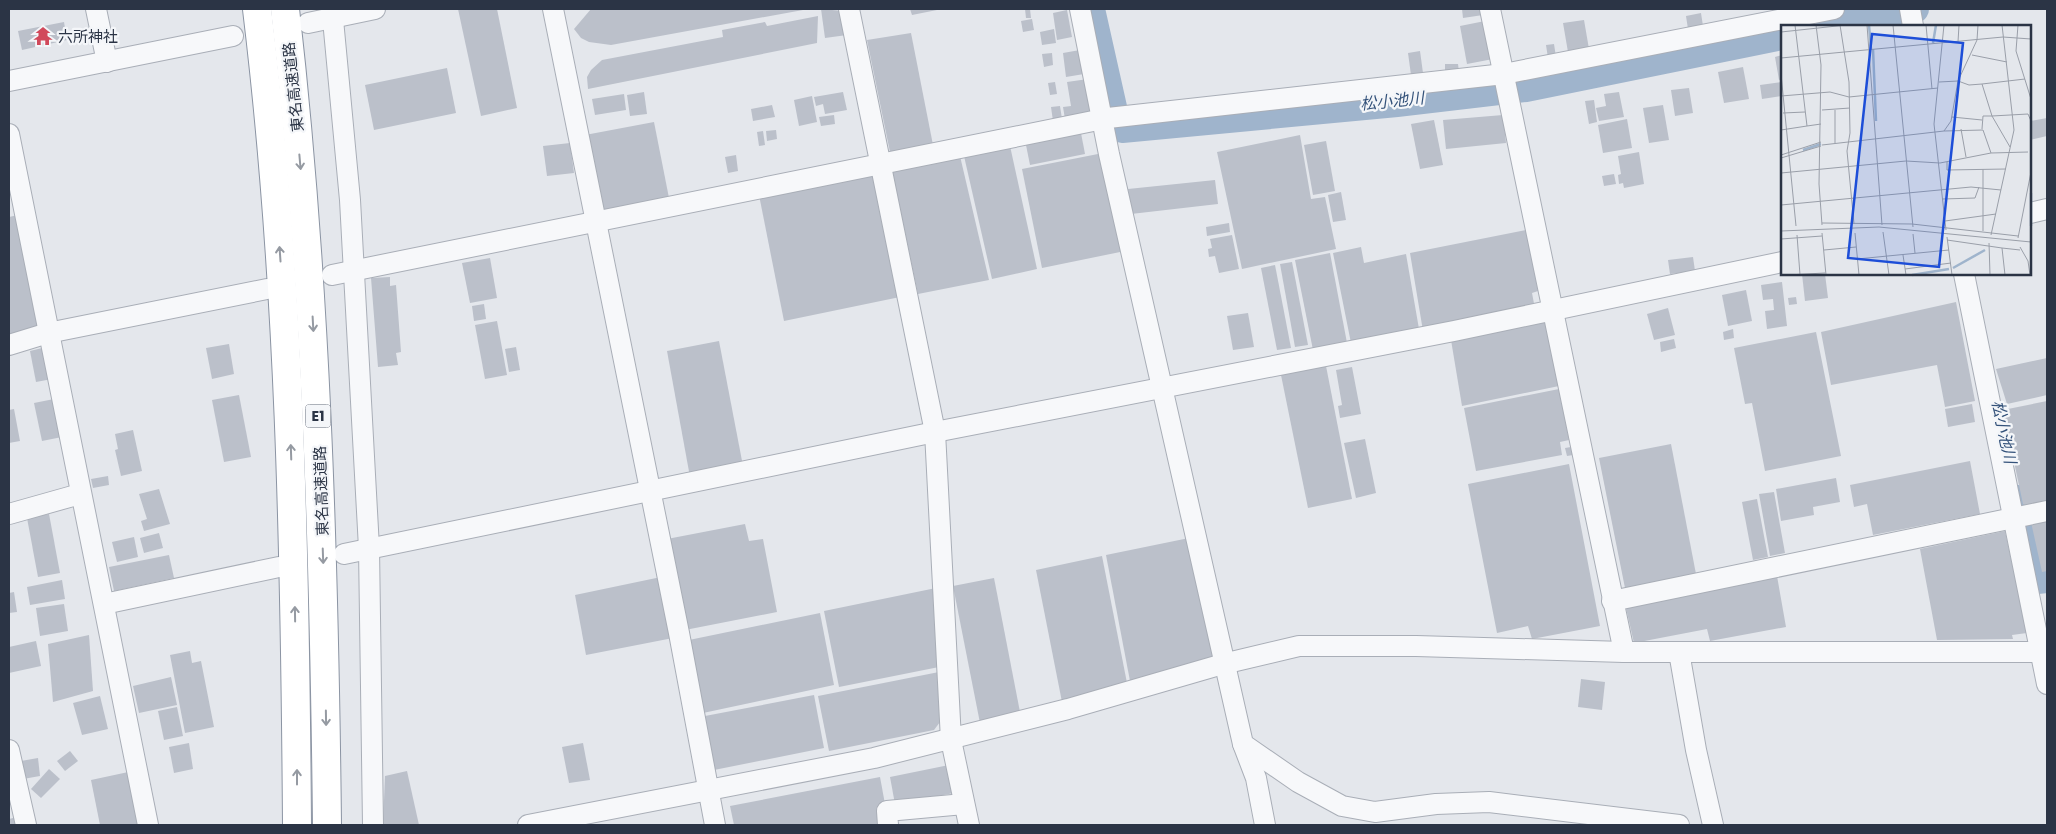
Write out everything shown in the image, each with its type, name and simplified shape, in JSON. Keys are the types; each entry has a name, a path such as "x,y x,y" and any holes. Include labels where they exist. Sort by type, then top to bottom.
{"highway":[{"name":"東名高速道路","path":"257,9 266,83 280,254 290,427 295,608 297,825"},
{"name":"東名高速道路","path":"285,9 308,252 318,425 325,607 327,825"}],"street":[{"path":"96,9 106,62"},
{"path":"308,23 333,13 375,9"},
{"path":"553,9 651,492 710,791 715,825"},
{"path":"849,9 935,432 951,740 968,825"},
{"path":"1080,9 1112,117 1162,390 1223,664 1242,744 1256,778 1264,825"},
{"path":"1490,9 1624,652"},
{"path":"332,275 882,164 1019,134 1112,117 1504,75 1834,9"},
{"path":"333,13 345,129 369,548 373,825"},
{"path":"9,81 234,36"},
{"path":"9,134 148,825"},
{"path":"2031,213 2047,209"},
{"path":"344,554 935,432 1162,390 1781,262"},
{"path":"1964,275 2044,652 2047,684"},
{"path":"9,345 48,333 267,289"},
{"path":"9,514 80,494"},
{"path":"1612,601 2047,511"},
{"path":"104,604 279,568"},
{"path":"528,825 625,816 710,791 951,740 1223,664 1299,646 1416,646 1624,652 2044,652"},
{"path":"1678,652 1696,750 1714,825"},
{"path":"1242,744 1298,782 1342,806 1374,818 1436,804 1489,802 1680,825"},
{"path":"9,750 15,804 26,825"},
{"path":"888,825 888,811 964,804"}],"building":[{"path":"458,9 497,9 517,108 481,116"},
{"path":"591,9 803,10 611,45 589,42 581,38 574,29"},
{"path":"821,9 843,11 847,35 825,38"},
{"path":"910,9 937,9 937,10 912,15"},
{"path":"1025,9 1030,9 1031,18 1026,18"},
{"path":"1462,9 1482,9 1483,15 1463,18"},
{"path":"1067,10 1072,37 1057,40 1053,13"},
{"path":"1701,13 1703,26 1688,29 1686,16"},
{"path":"818,16 817,43 588,89 587,77 591,70 602,60 723,37 722,30 765,22 767,26"},
{"path":"1032,19 1034,30 1023,32 1021,21"},
{"path":"1584,20 1589,49 1568,52 1563,23"},
{"path":"1485,21 1493,59 1467,64 1460,26"},
{"name":"六所神社","path":"64,22 67,40 22,50 18,31"},
{"path":"1054,29 1056,43 1042,45 1040,32"},
{"path":"911,33 933,145 890,152 867,40"},
{"path":"1554,44 1556,57 1548,58 1546,45"},
{"path":"1080,50 1084,74 1066,77 1063,53"},
{"path":"1420,51 1423,73 1411,75 1408,53"},
{"path":"1052,53 1053,65 1044,67 1042,54"},
{"path":"1781,55 1781,79 1779,80 1775,57"},
{"path":"1445,64 1458,64 1459,72 1445,73"},
{"path":"1743,67 1749,99 1724,103 1718,72"},
{"path":"447,68 456,113 374,130 365,85"},
{"path":"1088,79 1093,114 1065,119 1063,107 1071,106 1067,82"},
{"path":"1055,82 1057,94 1050,95 1048,83"},
{"path":"1781,82 1781,96 1762,99 1760,85"},
{"path":"1689,88 1693,113 1675,116 1671,90"},
{"path":"644,92 647,114 630,116 627,95"},
{"path":"843,92 847,110 825,114 823,104 816,106 814,97"},
{"path":"1619,92 1624,117 1599,121 1596,108 1606,106 1604,94"},
{"path":"624,94 626,110 595,115 592,99"},
{"path":"812,96 817,122 799,126 794,100"},
{"path":"1594,100 1597,122 1589,124 1585,101"},
{"path":"772,105 775,117 753,121 751,109"},
{"path":"1663,105 1669,140 1649,143 1643,108"},
{"path":"1060,106 1062,119 1053,121 1051,107"},
{"path":"834,115 835,124 821,126 819,117"},
{"path":"1503,115 1506,143 1446,149 1443,120"},
{"path":"2047,118 2047,136 2031,140 2031,121"},
{"path":"1627,119 1632,148 1603,153 1598,125"},
{"path":"1434,120 1443,165 1420,169 1411,124"},
{"path":"654,122 669,198 598,213 585,135"},
{"path":"776,130 777,139 767,141 766,131"},
{"path":"763,131 765,145 759,146 757,132"},
{"path":"1081,133 1085,154 1030,165 1026,145"},
{"path":"1300,135 1311,199 1325,197 1336,249 1242,269 1217,152"},
{"path":"1326,141 1335,191 1313,195 1304,145"},
{"path":"570,143 574,173 547,176 543,146"},
{"path":"1010,146 1037,269 992,279 964,156"},
{"path":"1639,152 1644,184 1624,188 1623,183 1619,184 1618,175 1621,174 1618,156"},
{"path":"1103,153 1125,251 1042,268 1022,169"},
{"path":"736,155 738,171 728,173 725,157"},
{"path":"960,156 989,280 918,294 892,171"},
{"path":"875,173 900,297 784,321 759,195"},
{"path":"1614,174 1616,184 1604,186 1602,176"},
{"path":"1215,180 1218,204 1131,214 1128,189"},
{"path":"1341,192 1346,220 1333,222 1328,195"},
{"path":"18,215 41,328 9,338 9,217"},
{"path":"1229,223 1230,232 1207,236 1206,227"},
{"path":"1526,230 1538,291 1532,293 1535,309 1423,331 1410,253"},
{"path":"1232,235 1239,269 1219,273 1215,256 1209,257 1208,249 1212,248 1210,239"},
{"path":"1361,247 1364,263 1406,254 1419,329 1351,343 1333,253"},
{"path":"1330,253 1347,343 1313,350 1295,260"},
{"path":"1693,257 1695,271 1670,274 1668,260"},
{"path":"490,258 497,298 470,303 462,263"},
{"path":"1292,262 1308,345 1295,347 1280,264"},
{"path":"1275,265 1291,348 1277,350 1261,268"},
{"path":"1802,275 1825,275 1828,298 1805,301"},
{"path":"390,277 390,286 396,285 401,352 396,353 398,365 378,367 371,278"},
{"path":"1782,282 1787,326 1767,329 1765,311 1774,310 1773,299 1763,300 1761,285"},
{"path":"1746,290 1752,321 1728,326 1722,295"},
{"path":"1796,297 1797,304 1789,305 1788,298"},
{"path":"1956,302 1975,401 1945,407 1937,365 1831,385 1821,332"},
{"path":"484,304 486,319 474,321 472,306"},
{"path":"1668,308 1675,335 1654,340 1647,314"},
{"path":"1248,313 1254,347 1233,350 1227,316"},
{"path":"497,321 507,375 485,379 475,325"},
{"path":"1543,322 1547,324 1559,386 1462,406 1451,340"},
{"path":"1733,329 1734,338 1724,340 1723,332"},
{"path":"1816,332 1841,456 1765,471 1752,403 1745,404 1734,348"},
{"path":"1674,339 1676,348 1661,352 1660,342"},
{"path":"719,341 743,466 690,477 667,351"},
{"path":"229,344 234,374 212,379 206,348"},
{"path":"46,347 52,379 36,382 30,351"},
{"path":"516,347 520,370 509,372 505,349"},
{"path":"2047,358 2047,395 2007,404 1996,369"},
{"path":"1326,366 1352,499 1308,508 1281,375"},
{"path":"1352,367 1361,414 1340,418 1338,406 1342,405 1336,370"},
{"path":"1559,389 1569,440 1560,442 1562,455 1476,471 1464,408"},
{"path":"239,395 251,457 224,462 212,400"},
{"path":"54,399 62,437 42,441 34,403"},
{"path":"2047,401 2047,502 2027,506 2023,504 2003,410"},
{"path":"1972,404 1975,422 1948,427 1945,409"},
{"path":"14,409 20,441 9,443 9,410"},
{"path":"133,430 142,471 121,476 115,450 118,449 115,434"},
{"path":"1365,439 1376,493 1356,498 1344,443"},
{"path":"1671,444 1696,574 1625,588 1599,458"},
{"path":"1571,447 1573,455 1567,456 1565,448"},
{"path":"1970,461 1980,514 1873,535 1867,504 1854,507 1850,485"},
{"path":"1569,464 1600,626 1532,639 1528,626 1497,633 1468,484"},
{"path":"108,476 109,485 93,488 91,479"},
{"path":"1836,478 1840,502 1813,507 1814,515 1781,521 1776,489"},
{"path":"159,489 170,524 144,531 141,521 147,519 139,494"},
{"path":"1774,492 1785,553 1770,556 1759,494"},
{"path":"1757,499 1768,557 1753,560 1742,502"},
{"path":"49,514 60,573 38,577 27,518"},
{"path":"2047,519 2047,571 2042,572 2031,522"},
{"path":"745,524 749,541 763,539 777,612 685,630 667,539"},
{"path":"2005,531 2027,633 2012,635 2013,639 1937,640 1920,549"},
{"path":"159,533 163,548 144,553 140,538"},
{"path":"134,537 138,557 117,562 112,542"},
{"path":"1189,538 1215,658 1130,681 1106,555"},
{"path":"169,555 174,578 114,591 109,567"},
{"path":"1102,556 1127,683 1062,702 1036,570"},
{"path":"1777,576 1786,627 1710,641 1707,629 1634,643 1626,608"},
{"path":"661,577 673,638 586,655 575,595"},
{"path":"994,578 1020,712 980,723 953,586"},
{"path":"62,580 65,599 30,605 27,587"},
{"path":"936,588 939,667 839,687 824,611"},
{"path":"14,592 17,612 9,613 9,593"},
{"path":"64,604 68,631 40,636 36,608"},
{"path":"820,613 834,685 703,713 689,640"},
{"path":"89,635 93,691 53,702 48,644"},
{"path":"36,641 41,666 9,673 9,647"},
{"path":"190,651 192,663 201,661 214,727 185,733 170,655"},
{"path":"939,672 940,722 934,730 829,751 818,696"},
{"path":"171,677 177,705 139,713 133,686"},
{"path":"1581,679 1605,682 1602,710 1578,707"},
{"path":"814,695 824,748 714,770 705,716"},
{"path":"100,696 108,729 82,735 73,703"},
{"path":"177,707 183,736 164,740 158,711"},
{"path":"189,743 193,769 174,773 169,747"},
{"path":"583,743 590,780 569,783 562,747"},
{"path":"70,751 78,761 65,771 57,761"},
{"path":"38,758 40,776 23,779 21,761"},
{"path":"949,765 954,793 895,804 890,777"},
{"path":"49,769 60,779 41,798 31,789"},
{"path":"133,771 144,825 100,825 91,780"},
{"path":"407,771 419,825 383,825 385,776"},
{"path":"880,777 885,804 883,825 734,825 730,806"},
{"path":"17,817 19,825 9,825 9,819"}],"waterway":[{"name":"松小池川","path":"1091,9 1117,125 1122,129 1397,103 1526,88 1781,36"},
{"name":"松小池川","path":"1835,25 1915,9"},
{"name":"松小池川","path":"2018,499 2037,580 2047,579"}],"place":[{"name":"六所神社","path":"43,36"}]}
